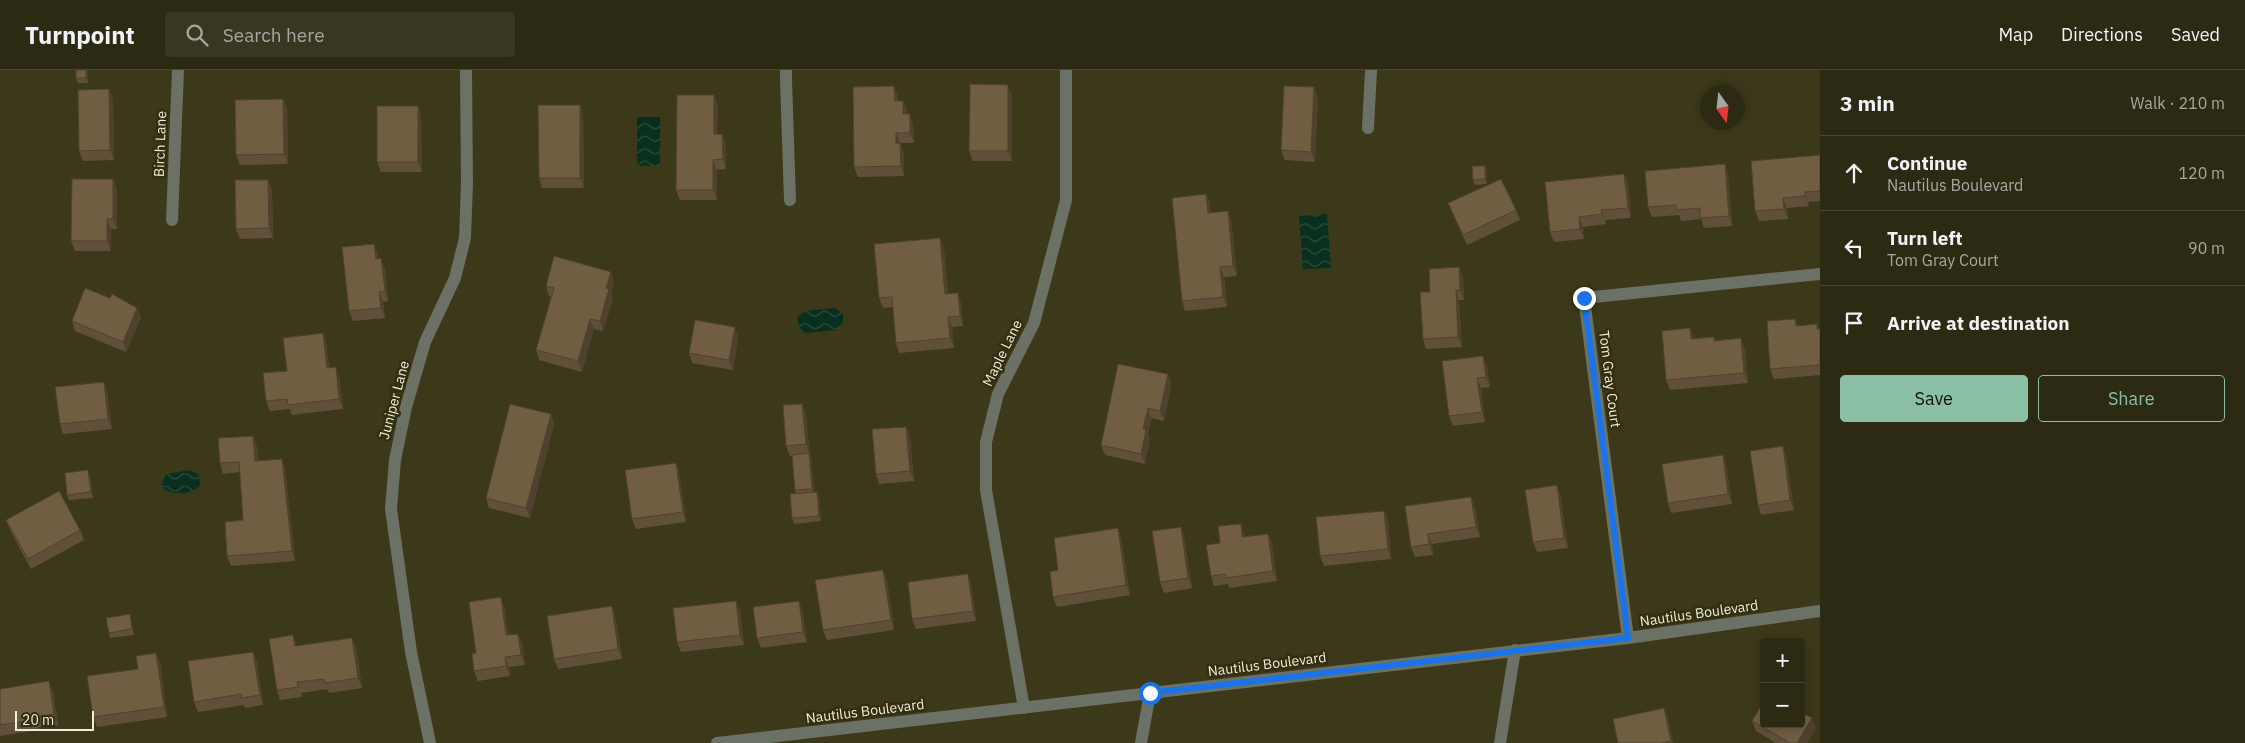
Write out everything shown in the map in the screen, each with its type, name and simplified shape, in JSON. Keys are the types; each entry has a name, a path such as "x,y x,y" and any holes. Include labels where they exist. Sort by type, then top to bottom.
{"street":[{"name":"Birch Lane","path":"172,220 178,70"},
{"name":"Juniper Lane","path":"430,743 411,652 391,509 394,460 406,407 426,342 455,278 465,238 468,183 466,70"},
{"name":"Maple Lane","path":"1024,708 986,490 986,442 998,394 1034,323 1066,200 1066,70"},
{"path":"1368,128 1371,70"},
{"path":"786,75 790,200"},
{"name":"Tom Gray Court","path":"1628,638 1584,298 1820,274"},
{"name":"Nautilus Boulevard","path":"717,743 1628,638 1820,611"},
{"path":"1500,743 1515,650"},
{"path":"1141,743 1150,693"}],"water":[{"path":"637,117 660,117 660,166 637,166"},
{"path":"1327,214 1331,268 1303,269 1299,216"},
{"path":"835,308 843,314 843,323 837,330 805,333 799,327 797,318 805,311"},
{"path":"190,470 199,475 200,485 193,491 177,493 163,488 162,483 166,474"}],"building":[{"path":"76,70 86,70 86,78 76,78"},
{"path":"970,84 1008,85 1008,151 969,151"},
{"path":"894,86 895,101 903,101 903,114 910,114 910,133 896,133 896,143 900,143 901,166 854,167 853,87"},
{"path":"1284,86 1314,87 1311,152 1281,150"},
{"path":"109,89 110,150 79,151 78,90"},
{"path":"677,95 714,95 714,134 722,134 723,159 713,160 713,190 676,190"},
{"path":"283,99 284,154 236,155 235,100"},
{"path":"538,105 580,105 580,178 539,178"},
{"path":"377,106 418,106 418,162 377,162"},
{"path":"1820,155 1820,191 1805,192 1805,196 1783,198 1784,209 1755,211 1751,161"},
{"path":"1725,164 1729,216 1700,218 1700,208 1677,210 1676,205 1648,207 1645,171"},
{"path":"1472,166 1485,166 1485,179 1473,180"},
{"path":"1624,174 1628,208 1601,210 1602,214 1579,217 1580,229 1550,232 1545,182"},
{"path":"72,179 113,179 113,219 107,219 107,241 71,241"},
{"path":"1501,179 1516,210 1463,235 1448,203"},
{"path":"235,180 268,180 269,228 236,229"},
{"path":"1206,194 1208,213 1228,211 1233,266 1220,267 1223,297 1182,301 1172,198"},
{"path":"940,238 945,294 958,293 960,316 948,317 950,338 896,343 892,297 879,298 874,244"},
{"path":"374,244 376,259 381,258 385,291 379,292 381,308 349,311 342,247"},
{"path":"554,256 611,272 606,288 609,289 600,321 590,319 578,361 536,350 554,288 546,286"},
{"path":"1459,267 1460,290 1456,290 1458,337 1423,339 1420,292 1430,292 1429,269"},
{"path":"85,288 110,298 112,294 137,308 123,342 72,321"},
{"path":"1795,319 1796,326 1817,324 1817,329 1820,329 1820,365 1770,369 1767,321"},
{"path":"695,320 735,327 729,360 689,353"},
{"path":"1690,328 1691,339 1714,337 1714,341 1741,338 1744,373 1666,380 1662,331"},
{"path":"323,333 327,368 336,367 339,399 288,405 287,399 266,401 263,373 287,371 283,338"},
{"path":"1483,356 1486,377 1477,378 1482,412 1449,416 1442,361"},
{"path":"1118,364 1168,374 1160,411 1148,408 1143,429 1146,430 1141,454 1101,445"},
{"path":"104,382 108,419 60,424 55,387"},
{"path":"510,404 551,414 526,508 486,498"},
{"path":"802,404 806,444 786,446 783,405"},
{"path":"906,427 910,471 876,474 872,429"},
{"path":"253,436 255,461 282,459 292,551 227,556 225,522 243,520 239,462 220,463 218,438"},
{"path":"1783,446 1790,500 1758,505 1750,451"},
{"path":"809,453 812,489 795,490 792,455"},
{"path":"1723,455 1728,494 1668,503 1662,464"},
{"path":"676,463 683,512 632,519 625,470"},
{"path":"88,470 91,492 67,495 65,473"},
{"path":"1557,485 1564,538 1533,542 1525,490"},
{"path":"59,491 80,530 28,559 6,520"},
{"path":"817,492 819,516 792,518 790,494"},
{"path":"1471,497 1476,527 1428,534 1429,544 1411,547 1405,506"},
{"path":"1384,511 1388,549 1320,556 1316,517"},
{"path":"1241,524 1242,537 1268,534 1273,571 1226,578 1225,574 1211,576 1206,545 1220,543 1218,526"},
{"path":"1181,527 1188,578 1160,582 1152,531"},
{"path":"1118,528 1126,585 1053,597 1050,572 1058,570 1054,538"},
{"path":"883,570 891,620 823,630 815,580"},
{"path":"968,574 973,611 912,619 908,582"},
{"path":"501,597 506,635 518,634 521,655 505,657 506,666 474,671 472,654 476,653 469,602"},
{"path":"736,601 740,635 677,642 673,608"},
{"path":"799,601 803,632 757,638 753,607"},
{"path":"612,606 618,649 554,659 547,616"},
{"path":"130,614 132,629 109,633 106,618"},
{"path":"293,635 295,646 352,638 358,678 325,683 324,679 297,682 298,687 277,690 269,639"},
{"path":"253,652 260,695 241,698 241,694 194,702 188,661"},
{"path":"156,653 164,707 93,717 87,676 138,669 136,656"},
{"path":"49,681 54,714 35,717 35,720 0,725 0,689"},
{"path":"1664,708 1671,741 1661,743 1618,743 1613,719"},
{"path":"1760,708 1760,726 1752,721"},
{"path":"1805,714 1812,718 1797,743 1790,743 1764,728 1805,728"}],"route":[{"path":"1150,693 1628,638 1584,298"}]}
